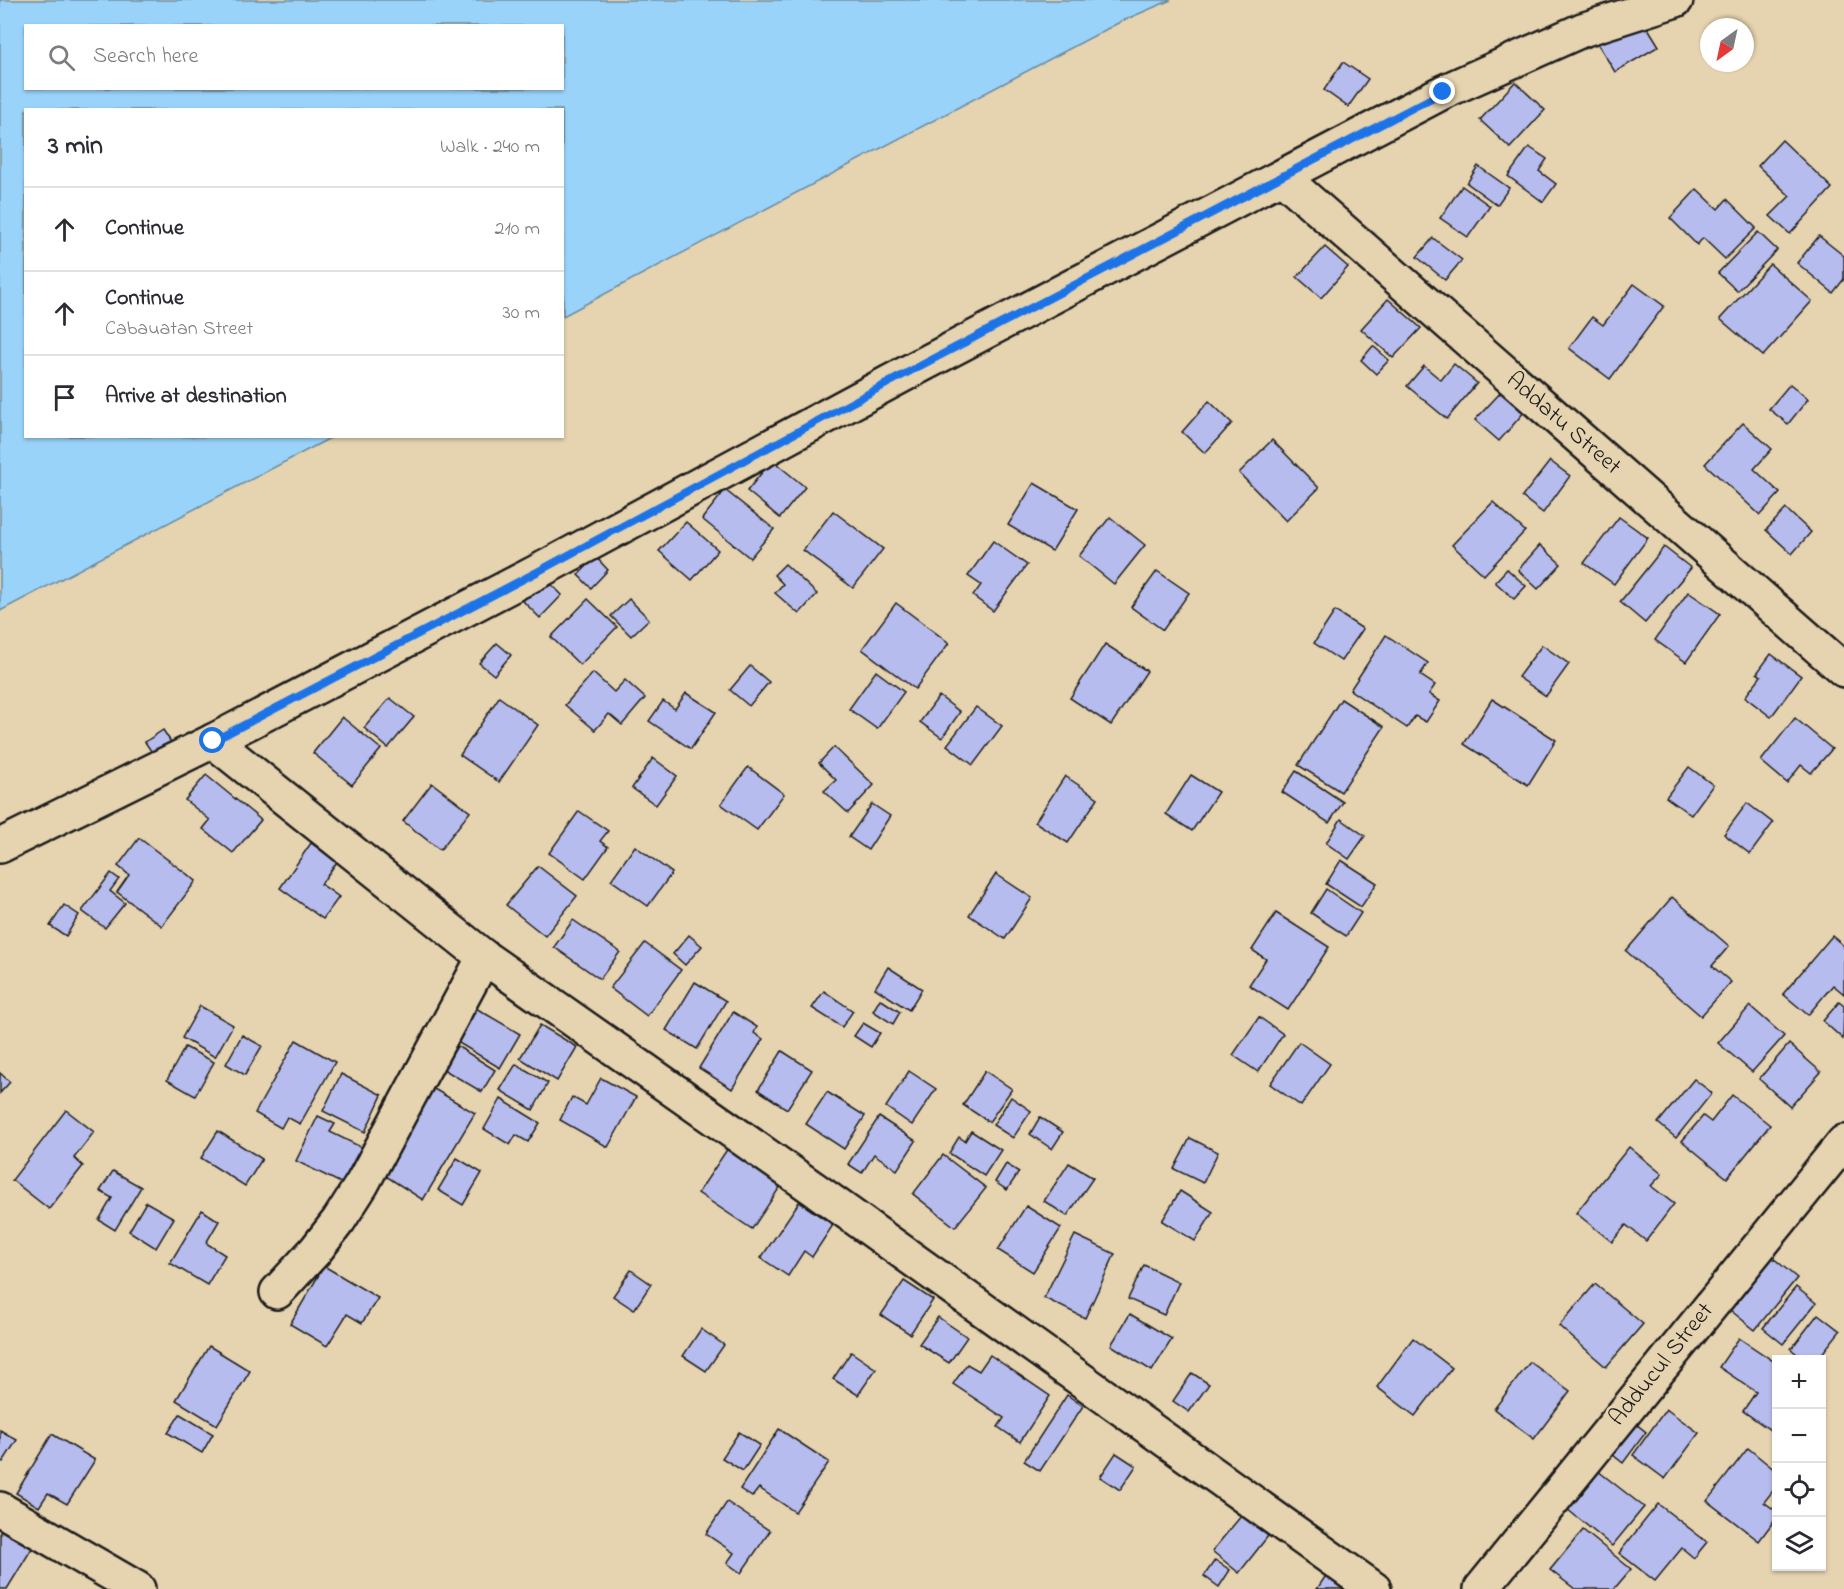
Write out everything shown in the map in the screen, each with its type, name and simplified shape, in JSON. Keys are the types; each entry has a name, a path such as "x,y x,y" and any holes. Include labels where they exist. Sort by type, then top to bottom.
{"street":[{"path":"0,846 213,741 537,572 916,368 1464,83 1582,30 1676,0"},
{"name":"Addatu Street","path":"1282,177 1844,670"},
{"path":"213,741 484,957 820,1193 1374,1589"},
{"path":"276,1292 315,1251 339,1220 362,1184 484,957"},
{"name":"Adducul Street","path":"1481,1589 1844,1142"},
{"path":"0,1509 138,1589"}],"water":[{"path":"0,0 1171,0 1122,21 564,315 564,108 24,108 24,438 330,438 0,611"}],"building":[{"path":"1640,15 1659,46 1615,72 1596,41"},
{"path":"1343,62 1368,79 1348,107 1324,90"},
{"path":"1515,82 1545,110 1510,148 1480,120"},
{"path":"1782,140 1832,188 1790,234 1770,216 1790,196 1758,166"},
{"path":"1529,147 1547,159 1539,171 1556,184 1543,202 1508,176"},
{"path":"1478,166 1509,188 1497,205 1467,183"},
{"path":"1462,186 1490,206 1468,237 1440,218"},
{"path":"1697,189 1718,209 1727,199 1756,228 1725,259 1703,238 1697,245 1670,218"},
{"path":"1758,232 1777,250 1737,291 1718,273"},
{"path":"1819,236 1844,256 1844,279 1833,293 1797,263"},
{"path":"1433,238 1462,260 1445,280 1417,257"},
{"path":"1325,247 1348,267 1321,298 1297,277"},
{"path":"1770,264 1812,301 1763,356 1720,319"},
{"path":"1634,284 1664,306 1610,379 1569,348 1592,317 1603,325"},
{"path":"1388,299 1421,328 1393,358 1361,329"},
{"path":"1373,346 1389,360 1376,374 1361,360"},
{"path":"1454,364 1477,383 1447,419 1407,386 1424,366 1441,380"},
{"path":"1790,384 1808,399 1788,424 1769,409"},
{"path":"1503,390 1526,410 1499,441 1475,420"},
{"path":"1209,401 1232,423 1205,453 1182,432"},
{"path":"1743,423 1772,449 1754,469 1780,493 1760,515 1705,464"},
{"path":"1272,440 1319,488 1286,521 1239,473"},
{"path":"772,460 805,487 780,518 747,491"},
{"path":"1550,461 1570,476 1543,513 1522,497"},
{"path":"1034,483 1078,509 1052,551 1008,525"},
{"path":"725,490 774,529 750,558 702,519"},
{"path":"1493,502 1525,531 1484,575 1452,545"},
{"path":"1786,509 1811,532 1792,554 1766,530"},
{"path":"833,511 883,549 853,588 803,550"},
{"path":"1110,517 1145,545 1114,584 1079,556"},
{"path":"1619,517 1648,538 1614,584 1584,563"},
{"path":"686,522 718,550 692,580 659,551"},
{"path":"993,541 1027,565 993,611 973,596 981,585 968,576"},
{"path":"1540,545 1561,564 1538,589 1518,570"},
{"path":"1664,547 1691,568 1645,623 1620,602"},
{"path":"596,557 608,570 591,588 578,575"},
{"path":"785,564 817,594 799,614 775,593 783,584 774,575"},
{"path":"1507,569 1526,586 1514,599 1495,582"},
{"path":"1157,571 1189,593 1163,630 1131,607"},
{"path":"545,578 562,595 540,618 523,601"},
{"path":"1688,592 1720,614 1686,662 1655,640"},
{"path":"588,599 617,627 580,665 551,637"},
{"path":"629,599 649,619 631,636 611,616"},
{"path":"896,603 949,643 915,689 862,649"},
{"path":"1335,611 1363,629 1341,661 1314,643"},
{"path":"1386,635 1428,663 1420,675 1435,685 1429,694 1440,701 1426,722 1415,716 1407,728 1350,690"},
{"path":"497,643 511,655 494,675 479,663"},
{"path":"1105,644 1147,671 1111,725 1070,698"},
{"path":"1542,645 1569,664 1546,696 1518,677"},
{"path":"1771,654 1801,676 1771,717 1745,697 1761,676 1757,673"},
{"path":"750,666 769,682 749,706 730,690"},
{"path":"876,671 904,692 877,729 849,709"},
{"path":"593,673 614,692 625,680 645,698 622,725 609,714 595,730 565,705"},
{"path":"686,693 716,712 691,749 649,721 663,701 675,709"},
{"path":"939,696 960,712 942,738 920,722"},
{"path":"499,697 538,725 499,782 460,755"},
{"path":"390,698 414,717 388,748 364,728"},
{"path":"1341,699 1384,727 1341,792 1298,765"},
{"path":"1492,699 1556,740 1528,785 1464,744"},
{"path":"976,707 1002,726 973,765 947,745"},
{"path":"342,717 381,749 352,785 313,753"},
{"path":"1795,718 1832,749 1811,773 1801,765 1787,783 1761,761"},
{"path":"163,730 173,745 155,757 145,742"},
{"path":"834,747 874,785 848,813 824,791 836,780 819,763"},
{"path":"653,758 677,776 656,805 632,788"},
{"path":"748,767 784,794 757,830 721,804"},
{"path":"1689,767 1713,785 1691,815 1666,797"},
{"path":"1296,771 1343,802 1329,823 1282,792"},
{"path":"206,775 261,820 233,853 203,829 210,820 185,800"},
{"path":"1191,775 1218,792 1192,831 1166,814"},
{"path":"1065,776 1098,798 1068,843 1035,822"},
{"path":"432,783 470,812 440,850 403,821"},
{"path":"1747,803 1773,823 1750,854 1724,834"},
{"path":"872,804 890,816 868,850 849,837"},
{"path":"579,811 608,831 600,841 608,847 585,879 549,853"},
{"path":"1341,819 1365,836 1349,859 1326,843"},
{"path":"139,838 196,881 162,926 117,892 129,875 118,866"},
{"path":"311,843 337,862 321,884 339,897 323,919 280,888"},
{"path":"635,846 672,873 648,906 611,880"},
{"path":"1341,860 1377,883 1361,907 1326,884"},
{"path":"538,866 577,896 545,936 506,905"},
{"path":"111,873 119,879 110,891 125,903 105,928 82,911"},
{"path":"996,874 1032,898 1005,939 969,915"},
{"path":"1326,889 1361,913 1346,936 1311,913"},
{"path":"1672,897 1729,946 1712,966 1731,982 1701,1016 1626,951"},
{"path":"64,905 79,915 66,936 50,926"},
{"path":"1276,913 1329,947 1288,1010 1249,985 1266,959 1252,950"},
{"path":"573,920 620,952 600,979 554,947"},
{"path":"689,935 702,946 685,965 673,954"},
{"path":"1832,936 1844,946 1844,994 1833,985 1808,1015 1783,994"},
{"path":"645,943 681,970 647,1016 610,988"},
{"path":"888,967 922,989 909,1010 875,988"},
{"path":"695,982 726,1001 697,1049 666,1030"},
{"path":"824,991 853,1011 842,1027 812,1008"},
{"path":"880,999 900,1012 893,1024 873,1011"},
{"path":"1839,1002 1844,1006 1843,1039 1823,1021"},
{"path":"200,1006 233,1025 215,1057 182,1038"},
{"path":"1750,1006 1784,1036 1752,1072 1718,1043"},
{"path":"474,1007 520,1034 500,1068 454,1040"},
{"path":"733,1012 757,1027 754,1033 763,1039 732,1089 699,1068"},
{"path":"1259,1017 1283,1034 1258,1072 1233,1055"},
{"path":"863,1023 880,1033 871,1047 854,1036"},
{"path":"540,1025 577,1047 557,1081 520,1058"},
{"path":"242,1035 262,1046 245,1075 226,1064"},
{"path":"296,1040 335,1062 300,1124 287,1117 281,1128 255,1113"},
{"path":"1299,1042 1330,1064 1301,1106 1270,1084"},
{"path":"1789,1044 1821,1072 1790,1107 1759,1079"},
{"path":"457,1046 495,1070 482,1092 443,1069"},
{"path":"185,1047 214,1062 195,1096 167,1080"},
{"path":"782,1051 812,1070 787,1109 758,1090"},
{"path":"516,1064 548,1083 533,1110 500,1090"},
{"path":"909,1071 936,1089 912,1125 886,1107"},
{"path":"985,1071 1012,1089 989,1122 963,1105"},
{"path":"0,1073 10,1082 0,1093"},
{"path":"341,1074 382,1095 365,1132 323,1111"},
{"path":"601,1078 636,1097 608,1147 560,1120 572,1097 586,1105"},
{"path":"1694,1079 1712,1093 1676,1138 1658,1123"},
{"path":"429,1086 475,1113 423,1200 378,1171"},
{"path":"827,1092 865,1116 844,1149 806,1124"},
{"path":"1732,1095 1770,1125 1727,1178 1682,1141 1703,1116 1711,1122"},
{"path":"1011,1097 1031,1111 1013,1138 993,1125"},
{"path":"501,1099 540,1123 528,1142 516,1135 510,1145 484,1129"},
{"path":"66,1110 94,1132 74,1158 83,1166 49,1209 12,1180"},
{"path":"318,1116 335,1124 330,1132 363,1148 345,1185 296,1161"},
{"path":"879,1117 916,1141 897,1170 874,1154 862,1173 848,1164"},
{"path":"1040,1117 1063,1132 1052,1149 1030,1134"},
{"path":"218,1131 262,1159 245,1186 201,1158"},
{"path":"971,1131 1001,1150 984,1176 949,1153 959,1137 965,1141"},
{"path":"1190,1138 1218,1152 1203,1183 1174,1169"},
{"path":"1629,1147 1662,1174 1651,1186 1674,1204 1646,1241 1626,1225 1612,1242 1576,1213"},
{"path":"728,1148 782,1184 752,1229 698,1193"},
{"path":"943,1155 986,1188 955,1227 913,1194"},
{"path":"457,1158 482,1173 463,1205 438,1190"},
{"path":"1069,1163 1093,1178 1067,1216 1044,1201"},
{"path":"1006,1164 1019,1172 1007,1190 995,1182"},
{"path":"113,1171 141,1187 115,1230 99,1220 112,1198 100,1191"},
{"path":"1180,1191 1213,1212 1195,1241 1162,1221"},
{"path":"146,1202 174,1218 156,1248 129,1231"},
{"path":"799,1202 833,1225 812,1257 804,1251 788,1276 761,1258"},
{"path":"1026,1206 1061,1228 1033,1272 998,1250"},
{"path":"202,1210 219,1221 206,1243 225,1255 207,1285 170,1263"},
{"path":"1075,1235 1115,1254 1085,1318 1044,1298"},
{"path":"1772,1257 1797,1278 1755,1330 1730,1310"},
{"path":"1144,1265 1179,1282 1164,1315 1128,1299"},
{"path":"324,1266 378,1298 362,1323 347,1314 327,1346 290,1324"},
{"path":"631,1270 651,1284 634,1310 613,1296"},
{"path":"904,1281 933,1300 910,1334 881,1315"},
{"path":"1595,1284 1643,1324 1606,1367 1559,1326"},
{"path":"1796,1287 1816,1303 1783,1344 1763,1328"},
{"path":"1130,1314 1172,1339 1152,1371 1111,1345"},
{"path":"1818,1314 1840,1331 1821,1355 1798,1355 1791,1349"},
{"path":"938,1317 967,1337 949,1363 919,1344"},
{"path":"701,1329 724,1345 706,1371 683,1356"},
{"path":"1413,1338 1452,1368 1415,1416 1377,1387"},
{"path":"1739,1338 1772,1360 1772,1431 1743,1411 1756,1392 1719,1367"},
{"path":"209,1346 250,1371 217,1425 176,1400"},
{"path":"851,1352 876,1369 858,1395 833,1379"},
{"path":"990,1355 1050,1396 1020,1442 998,1427 1004,1418 953,1384 967,1364 979,1371"},
{"path":"1530,1362 1570,1391 1534,1439 1494,1409"},
{"path":"1192,1373 1209,1384 1189,1412 1173,1401"},
{"path":"1067,1395 1083,1406 1040,1471 1024,1461"},
{"path":"1666,1409 1699,1433 1665,1479 1633,1455"},
{"path":"180,1414 213,1434 202,1453 168,1433"},
{"path":"1631,1420 1646,1432 1623,1463 1608,1451"},
{"path":"779,1429 829,1462 795,1512 759,1488 752,1497 740,1489"},
{"path":"0,1430 17,1440 3,1462 0,1460"},
{"path":"739,1432 760,1445 743,1471 722,1458"},
{"path":"52,1434 95,1460 67,1504 48,1493 39,1507 16,1493"},
{"path":"1748,1448 1772,1468 1772,1492 1764,1502 1772,1508 1772,1523 1759,1541 1707,1501"},
{"path":"1116,1453 1136,1466 1120,1490 1100,1477"},
{"path":"1598,1471 1644,1507 1612,1546 1567,1509"},
{"path":"727,1502 770,1531 741,1573 727,1563 734,1553 706,1534"},
{"path":"1658,1504 1707,1542 1694,1558 1682,1548 1655,1581 1619,1553"},
{"path":"1242,1515 1268,1536 1239,1573 1212,1551"},
{"path":"0,1524 34,1545 7,1589 0,1589"},
{"path":"1583,1530 1631,1569 1614,1589 1575,1589 1550,1570"},
{"path":"1215,1560 1230,1570 1219,1587 1204,1576"},
{"path":"1331,1568 1362,1589 1317,1589"}],"route":[{"path":"213,741 537,572 916,368 1443,92"}]}
